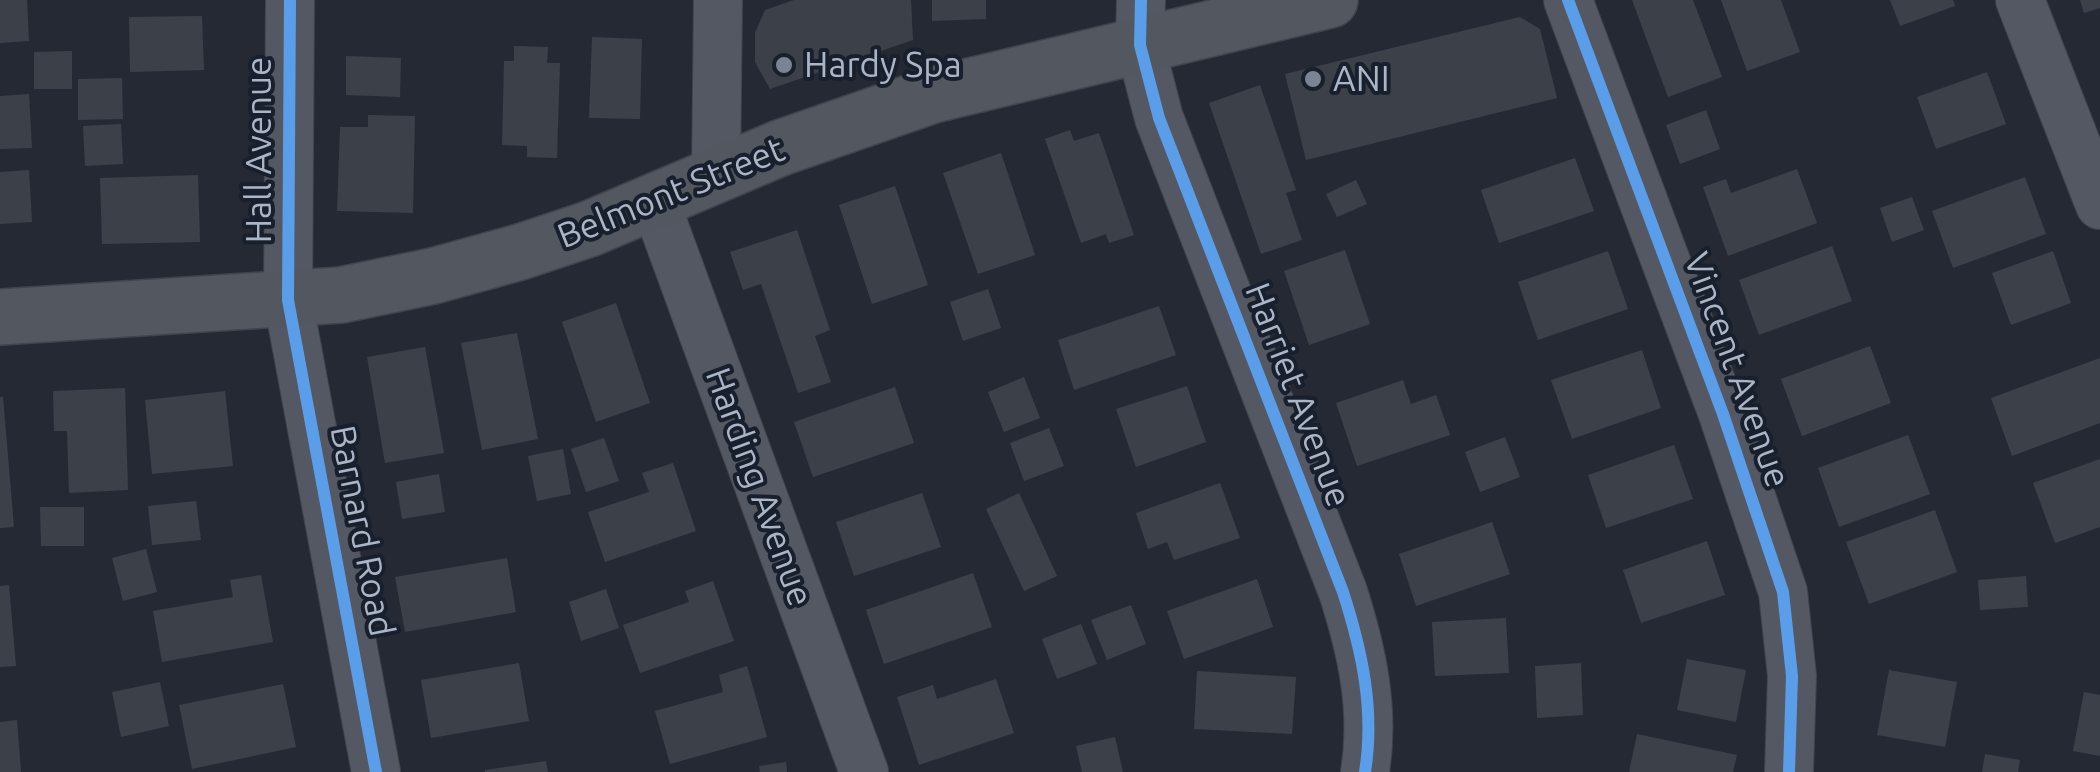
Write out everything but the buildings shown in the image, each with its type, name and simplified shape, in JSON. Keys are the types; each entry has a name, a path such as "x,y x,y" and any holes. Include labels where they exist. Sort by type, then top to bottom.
{"main road":[{"name":"Belmont Street","path":"0,316 342,295 485,262 589,228 854,120 1140,23 1330,0"}],"street":[{"name":"Hall Avenue","path":"288,300 290,0"},
{"path":"716,175 718,0"},
{"name":"Vincent Avenue","path":"1568,0 1716,396 1783,592 1792,676 1789,772"},
{"path":"2020,0 2100,205"},
{"name":"Harriet Avenue","path":"1140,23 1159,118 1361,647 1369,706 1365,772"},
{"name":"Harding Avenue","path":"655,202 864,772"},
{"name":"Barnard Road","path":"288,300 376,772"}],"cycle path":[{"path":"290,0 288,300 376,772"},
{"path":"1141,0 1140,45 1159,118 1350,614 1367,703 1365,772"},
{"path":"1568,0 1723,414 1783,592 1792,676 1789,772"}],"place":[{"name":"Hardy Spa","path":"784,65"},
{"name":"ANI","path":"1313,79"}]}
